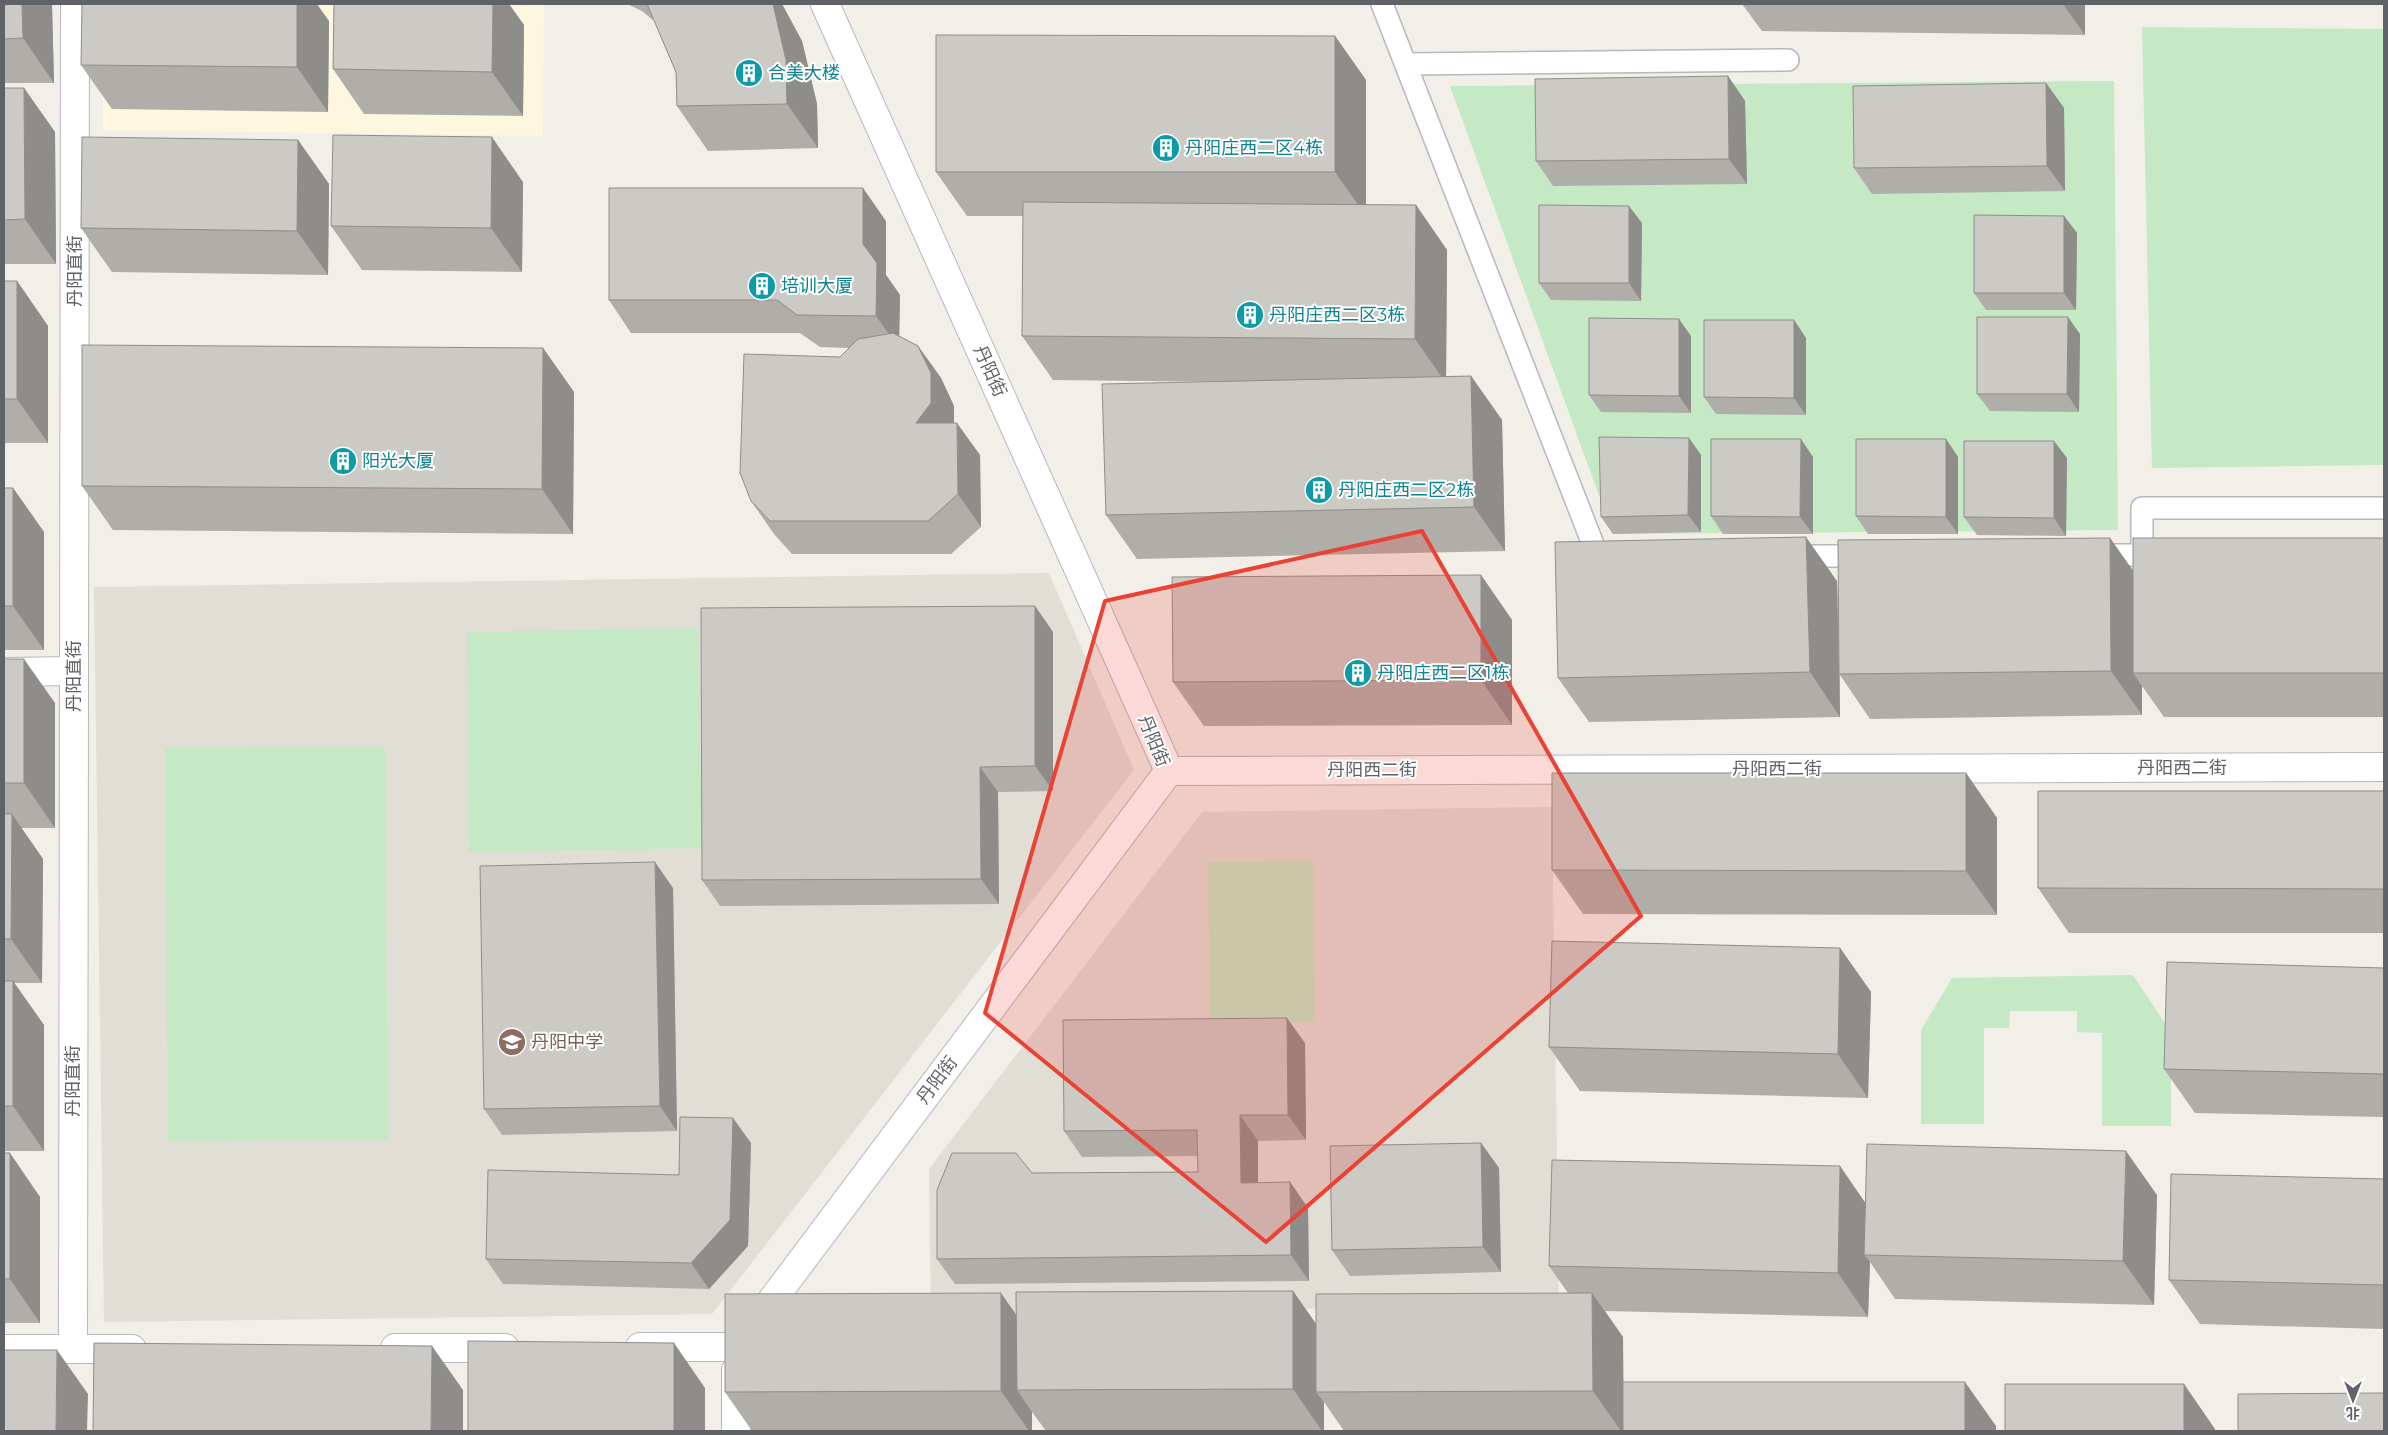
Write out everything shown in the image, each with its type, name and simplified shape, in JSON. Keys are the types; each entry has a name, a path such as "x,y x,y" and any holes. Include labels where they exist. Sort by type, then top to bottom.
{"street":[{"name":"丹阳直街","path":"73,1349 75,4"},
{"name":"丹阳街","path":"736,1347 1169,771 825,4"},
{"path":"4,672 74,672"},
{"name":"丹阳西二街","path":"1169,771 2384,767"},
{"path":"618,1348 736,1347 736,1431"},
{"path":"370,1348 528,1348"},
{"path":"4,1349 152,1349"}],"lane":[{"path":"1382,4 1598,557 1628,557"},
{"path":"1406,64 1788,60"},
{"path":"2073,555 2142,555 2142,508 2384,508"},
{"path":"1776,556 1885,556"}],"highlighted area":[{"path":"1422,531 1641,916 1266,1242 985,1013 1105,601"}],"shaded area":[{"path":"102,4 544,4 543,136 103,130"},
{"name":"丹阳中学","path":"1049,573 1134,770 712,1314 104,1322 94,587"},
{"path":"1552,807 1559,1305 931,1314 929,1169 1202,812"}],"green space":[{"path":"2142,27 2384,29 2384,465 2152,468"},
{"path":"2114,81 2118,530 1613,534 1450,86"},
{"path":"698,628 702,848 469,852 467,632"},
{"path":"385,747 388,1139 168,1141 165,748"},
{"path":"1313,861 1315,1022 1210,1023 1208,862"},
{"path":"2133,975 2171,1032 2171,1126 2102,1126 2102,1033 2077,1032 2077,1011 2010,1011 2009,1028 1984,1028 1984,1124 1921,1124 1921,1030 1952,978"}],"building":[{"path":"4,4 22,4 23,38 4,39"},
{"path":"82,4 297,4 297,67 81,65"},
{"path":"334,4 493,4 492,72 333,69"},
{"path":"647,4 773,4 786,60 787,104 677,106 676,72"},
{"name":"丹阳庄西二区4栋","path":"936,35 1335,36 1335,172 936,172"},
{"path":"1728,76 1729,159 1536,161 1535,79"},
{"path":"2046,83 2047,166 1854,168 1853,86"},
{"path":"4,88 24,88 25,219 4,220"},
{"path":"333,135 492,137 491,228 331,226"},
{"path":"82,137 298,140 297,231 81,228"},
{"name":"培训大厦","path":"609,188 863,188 863,244 877,263 876,316 797,315 777,300 609,300"},
{"name":"丹阳庄西二区3栋","path":"1023,202 1416,205 1415,339 1022,336"},
{"path":"1539,205 1629,206 1629,283 1539,283"},
{"path":"1974,215 2064,216 2064,293 1974,293"},
{"path":"4,281 17,281 17,399 4,399"},
{"path":"1977,317 2068,317 2067,394 1977,394"},
{"path":"1589,318 1679,319 1679,396 1589,395"},
{"path":"1704,320 1794,320 1794,398 1704,397"},
{"path":"893,333 918,346 931,373 931,403 916,423 957,423 958,494 928,521 770,521 751,501 740,473 744,354 840,357 858,339"},
{"name":"阳光大厦","path":"82,345 543,348 542,489 82,486"},
{"name":"丹阳庄西二区2栋","path":"1471,376 1474,507 1106,515 1102,384"},
{"path":"1599,437 1689,438 1688,515 1601,517"},
{"path":"1711,439 1801,439 1800,517 1711,516"},
{"path":"1856,439 1946,439 1946,517 1856,516"},
{"path":"1964,441 2054,441 2054,518 1964,517"},
{"path":"4,488 13,488 13,606 4,606"},
{"path":"1806,537 1810,672 1558,678 1555,542"},
{"path":"2110,538 2111,671 1839,674 1838,540"},
{"path":"2133,538 2384,538 2384,673 2133,673"},
{"path":"1481,575 1481,680 1173,682 1172,577"},
{"path":"1035,606 1035,766 980,767 981,879 702,880 701,608"},
{"path":"4,659 24,659 24,783 4,783"},
{"path":"1552,773 1966,773 1966,871 1552,870"},
{"path":"2038,791 2384,791 2384,889 2038,888"},
{"path":"4,814 12,814 11,939 4,939"},
{"path":"655,862 660,1106 484,1109 480,866"},
{"path":"1552,941 1840,948 1838,1054 1549,1047"},
{"path":"2167,962 2384,968 2384,1074 2164,1069"},
{"path":"4,981 13,981 13,1106 4,1106"},
{"path":"1287,1018 1288,1115 1240,1115 1241,1183 1290,1182 1291,1255 937,1259 937,1190 952,1153 1016,1153 1032,1173 1198,1172 1197,1130 1064,1131 1063,1020"},
{"path":"680,1117 733,1118 730,1220 691,1263 486,1259 488,1170 679,1175"},
{"path":"1481,1143 1483,1247 1332,1250 1330,1146"},
{"path":"1867,1144 2126,1151 2123,1261 1864,1255"},
{"path":"4,1153 10,1153 10,1279 4,1279"},
{"path":"1552,1160 1840,1166 1838,1273 1549,1266"},
{"path":"2171,1174 2384,1179 2384,1285 2169,1280"},
{"path":"1293,1291 1293,1389 1017,1390 1016,1292"},
{"path":"1001,1293 1001,1391 725,1392 725,1294"},
{"path":"1592,1293 1593,1391 1316,1392 1316,1294"},
{"path":"468,1341 674,1343 674,1431 468,1431"},
{"path":"94,1343 432,1346 431,1431 93,1431"},
{"path":"4,1350 57,1350 56,1431 4,1431"},
{"path":"1623,1382 1965,1382 1965,1431 1623,1431"},
{"path":"2005,1384 2184,1384 2184,1431 2005,1431"},
{"path":"2384,1393 2384,1431 2238,1431 2238,1394"}],"place":[{"name":"合美大楼","path":"749,73"},
{"name":"丹阳庄西二区4栋","path":"1166,148"},
{"name":"培训大厦","path":"762,286"},
{"name":"丹阳庄西二区3栋","path":"1250,315"},
{"name":"阳光大厦","path":"343,461"},
{"name":"丹阳庄西二区2栋","path":"1319,490"},
{"name":"丹阳庄西二区1栋","path":"1358,673"},
{"name":"丹阳中学","path":"512,1042"}]}
